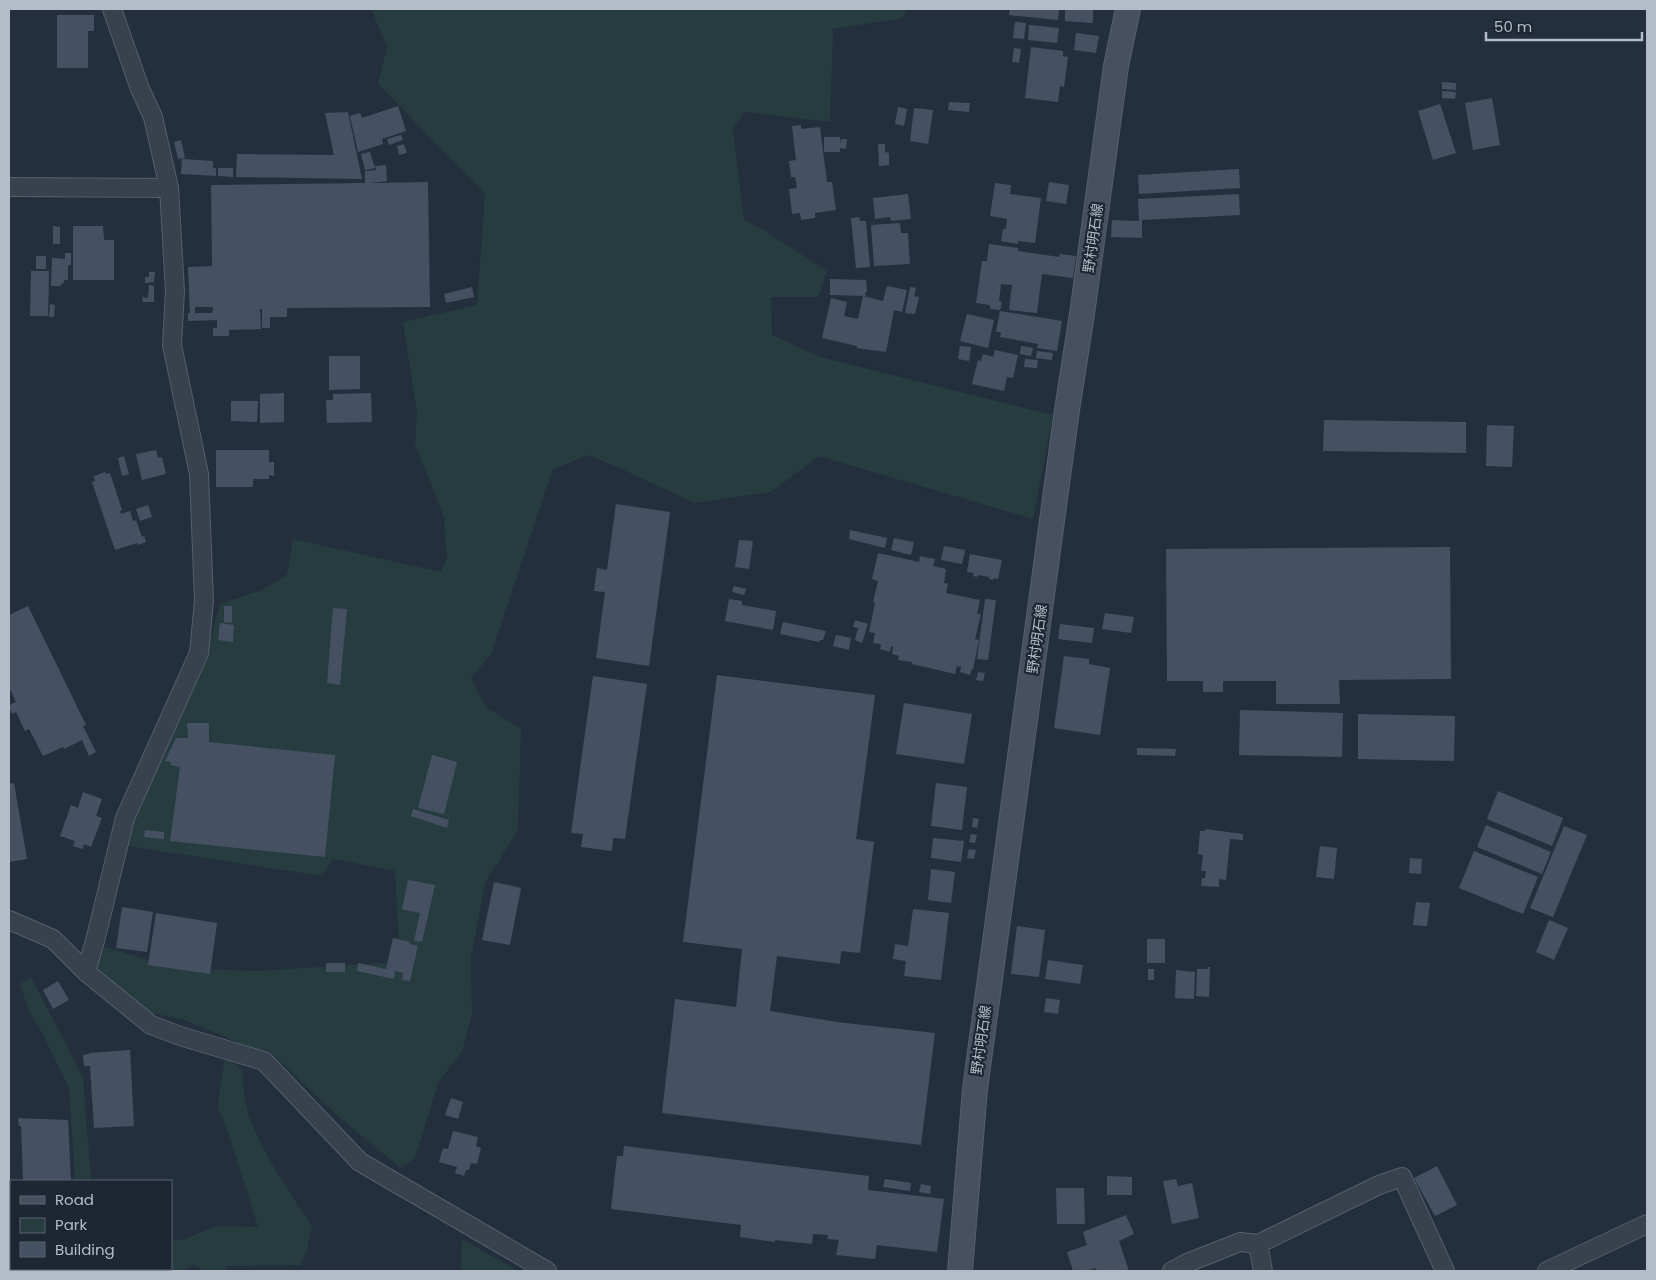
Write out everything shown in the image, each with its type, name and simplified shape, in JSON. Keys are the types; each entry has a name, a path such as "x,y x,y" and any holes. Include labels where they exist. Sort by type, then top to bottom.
{"main road":[{"name":"野村明石線","path":"960,1271 974,1089 1042,604 1065,420 1082,314 1116,66 1128,9"}],"street":[{"path":"86,972 125,818 199,653 204,601 199,474 172,345 175,291 169,188 153,117 140,89 112,9"},
{"path":"9,187 169,188"},
{"path":"9,920 53,939 86,972 151,1024 180,1036 264,1061 360,1162 547,1271"},
{"path":"1172,1271 1240,1242 1258,1244 1380,1185 1402,1177 1444,1271"},
{"path":"1547,1271 1647,1224"},
{"path":"1258,1244 1263,1271"}],"green space":[{"path":"371,9 908,9 902,18 833,29 830,122 745,112 733,129 744,220 762,229 827,271 818,297 771,297 772,335 820,357 1053,415 1033,519 819,456 771,492 694,503 588,455 553,469 491,654 471,678 486,707 521,729 518,830 485,883 471,958 472,1014 462,1052 439,1081 415,1158 401,1168 340,1118 269,1051 246,1046 185,1020 142,1011 91,972 105,947 176,968 258,971 400,962 395,871 333,859 322,876 128,846 130,822 201,672 220,604 262,590 287,575 293,539 441,572 447,559 444,517 415,445 417,413 403,322 477,305 485,194 378,84 387,47"},
{"path":"31,977 83,1077 91,1180 75,1180 69,1088 28,1009 20,984"},
{"path":"225,1057 243,1071 248,1113 256,1133 277,1172 312,1227 307,1250 300,1265 226,1266 225,1271 203,1271 194,1264 182,1271 92,1270 172,1270 172,1240 182,1240 218,1226 258,1227 225,1123 217,1108"},
{"path":"462,1239 518,1271 461,1271"}],"building":[{"path":"1010,9 1059,9 1058,20 1009,15"},
{"path":"1065,9 1093,9 1093,23 1065,21"},
{"path":"57,15 94,15 94,31 88,31 88,68 57,68"},
{"path":"1015,22 1026,23 1024,39 1013,38"},
{"path":"1029,25 1059,28 1057,43 1028,40"},
{"path":"1076,33 1099,36 1096,53 1074,50"},
{"path":"1031,47 1063,51 1063,56 1068,57 1064,87 1060,86 1058,102 1025,98"},
{"path":"1014,48 1021,49 1019,63 1012,62"},
{"path":"1442,82 1456,83 1456,90 1442,89"},
{"path":"1442,91 1456,92 1455,99 1442,98"},
{"path":"1492,98 1500,145 1473,150 1465,103"},
{"path":"949,102 970,103 969,112 948,110"},
{"path":"1440,104 1456,153 1433,160 1418,111"},
{"path":"398,106 406,131 382,139 383,144 358,152 350,116 360,113 362,118"},
{"path":"898,107 907,109 904,126 895,124"},
{"path":"914,108 933,110 928,144 910,141"},
{"path":"348,112 362,179 236,177 237,154 334,155 325,113"},
{"path":"801,125 801,129 820,127 827,182 832,182 836,210 815,213 815,218 801,220 800,213 792,214 789,189 797,188 795,177 791,177 789,161 796,160 792,126"},
{"path":"401,135 403,140 389,145 387,139"},
{"path":"824,137 840,137 840,144 841,139 847,139 846,149 840,148 840,152 824,152"},
{"path":"181,140 185,158 178,159 174,142"},
{"path":"404,144 407,153 399,155 397,146"},
{"path":"878,144 885,144 885,152 889,153 889,165 879,166"},
{"path":"370,152 375,168 365,170 361,154"},
{"path":"182,159 213,161 213,168 216,168 216,176 181,174"},
{"path":"386,165 387,181 370,183 428,182 430,307 287,308 287,317 270,317 270,328 262,328 262,309 260,309 261,329 229,330 229,336 213,336 213,328 217,328 217,320 188,321 188,313 190,313 188,267 212,266 211,185 365,183 365,171 376,170 375,166","holes":["195,307 213,307 212,313 195,313"]},
{"path":"218,168 233,168 233,177 218,176"},
{"path":"1239,169 1240,188 1139,194 1138,175"},
{"path":"1049,182 1069,185 1066,204 1046,201"},
{"path":"995,183 1011,185 1010,194 1041,198 1035,243 1018,241 1018,244 1001,241 1003,229 1006,229 1007,219 990,216"},
{"path":"908,194 911,219 891,221 890,217 875,219 873,198"},
{"path":"1239,194 1240,215 1142,220 1142,238 1111,237 1112,220 1139,221 1138,199"},
{"path":"859,217 860,221 866,221 870,267 856,268 851,218"},
{"path":"900,223 901,233 908,233 910,264 874,266 871,225"},
{"path":"53,226 60,227 60,244 53,244"},
{"path":"73,226 103,226 104,240 114,240 114,280 73,280"},
{"path":"989,244 1018,248 1018,251 1059,257 1060,254 1076,256 1073,278 1042,274 1037,313 1009,310 1012,285 1001,284 999,301 1002,302 1000,310 990,309 990,305 976,303 982,261 987,261"},
{"path":"65,253 71,253 71,265 68,265 68,280 64,280 61,286 51,286 52,258 65,259"},
{"path":"36,256 46,256 46,269 36,269"},
{"path":"31,271 49,271 48,316 30,316"},
{"path":"149,272 155,272 154,282 145,283 145,277 149,277"},
{"path":"830,279 866,280 866,296 830,295"},
{"path":"149,285 154,286 154,302 143,302 142,297 148,298"},
{"path":"887,286 907,290 902,312 894,310 886,352 857,348 857,346 822,338 831,298 847,302 844,316 858,319 863,296 883,301"},
{"path":"472,287 474,297 446,303 444,294"},
{"path":"910,287 916,288 914,296 919,297 915,314 905,313"},
{"path":"50,304 55,305 54,317 49,317"},
{"path":"1000,311 1062,321 1057,351 1037,348 1038,344 1000,337 1001,332 996,332"},
{"path":"967,314 994,320 988,348 960,341"},
{"path":"960,346 971,347 969,361 958,359"},
{"path":"1021,346 1033,348 1031,356 1020,354"},
{"path":"995,350 1018,355 1013,378 1007,377 1004,391 972,384 978,360 981,361 983,354 993,357"},
{"path":"1037,351 1053,353 1052,360 1036,358"},
{"path":"329,356 360,356 360,389 329,390"},
{"path":"1025,359 1038,360 1037,368 1024,367"},
{"path":"284,393 284,422 260,423 260,394"},
{"path":"371,393 372,422 327,423 326,400 333,400 333,394"},
{"path":"231,401 258,401 257,422 231,421"},
{"path":"1324,420 1466,422 1466,453 1323,451"},
{"path":"1487,425 1514,426 1512,467 1486,466"},
{"path":"156,450 158,458 162,457 166,474 142,480 136,454"},
{"path":"216,450 269,450 269,462 274,462 274,476 269,475 269,479 253,479 253,487 216,487"},
{"path":"124,456 129,474 122,476 118,458"},
{"path":"105,472 106,474 110,473 122,510 120,511 121,514 130,511 133,521 136,520 142,537 144,536 146,542 115,550 92,482 95,481 94,476"},
{"path":"616,504 670,512 649,666 596,658 605,592 594,591 597,568 607,570"},
{"path":"148,505 152,517 140,521 136,509"},
{"path":"850,530 887,538 885,548 849,539"},
{"path":"894,538 914,542 911,555 891,550"},
{"path":"739,540 753,541 749,569 735,567"},
{"path":"944,546 965,550 962,564 941,560"},
{"path":"1450,547 1451,679 1339,680 1340,704 1276,704 1276,681 1223,681 1223,692 1203,692 1203,681 1167,681 1166,549"},
{"path":"878,553 919,562 920,556 935,559 933,566 946,569 944,583 948,584 946,593 980,600 977,614 981,614 975,639 979,640 970,675 960,672 961,667 957,666 955,674 898,660 899,656 892,654 893,647 891,646 890,652 880,649 881,644 873,643 875,633 869,632 878,581 872,579"},
{"path":"970,554 1002,560 998,579 994,578 993,580 989,579 989,577 978,575 977,577 973,576 974,573 967,572"},
{"path":"734,586 746,589 744,595 732,592"},
{"path":"729,599 742,601 742,605 776,611 773,630 725,621"},
{"path":"985,599 996,600 988,660 977,659"},
{"path":"28,606 86,725 83,726 96,752 89,756 82,740 43,756 29,729 25,731 16,712 12,714 9,707 9,705 16,702 9,687 9,615"},
{"path":"224,606 232,606 232,623 224,622"},
{"path":"333,608 347,609 340,685 327,683"},
{"path":"1105,613 1134,617 1131,633 1102,629"},
{"path":"855,620 868,624 862,643 855,640 858,628 853,627"},
{"path":"783,622 826,631 823,640 819,642 780,634"},
{"path":"220,623 234,625 233,642 218,640"},
{"path":"1060,624 1094,628 1092,643 1058,639"},
{"path":"836,635 851,638 849,650 833,646"},
{"path":"1064,656 1089,659 1089,664 1110,668 1100,735 1054,728"},
{"path":"978,672 985,673 983,681 976,680"},
{"path":"717,675 875,695 856,839 874,842 860,953 841,951 840,964 777,956 770,1011 837,1022 935,1033 921,1145 662,1113 675,999 736,1007 742,949 683,942"},
{"path":"593,676 647,684 625,839 613,838 612,851 581,847 583,834 571,833"},
{"path":"904,703 972,714 964,764 896,754"},
{"path":"1240,710 1343,713 1342,757 1239,755"},
{"path":"1358,714 1455,716 1454,761 1358,759"},
{"path":"187,723 209,723 209,742 335,755 325,857 170,841 180,767 170,765 171,762 165,761 176,738 188,738"},
{"path":"1137,748 1176,749 1175,756 1137,755"},
{"path":"432,755 457,762 444,814 418,808"},
{"path":"14,783 27,859 9,862 9,784"},
{"path":"936,783 967,787 962,830 931,826"},
{"path":"1498,791 1563,818 1552,846 1487,819"},
{"path":"83,792 102,799 96,816 102,818 91,847 84,844 83,849 73,846 75,841 60,836 71,805 78,808"},
{"path":"413,809 449,820 447,828 411,816"},
{"path":"973,818 979,819 977,828 972,827"},
{"path":"1486,825 1551,852 1542,874 1477,847"},
{"path":"1564,826 1587,835 1553,917 1530,908"},
{"path":"1205,829 1243,834 1243,840 1230,839 1226,880 1219,879 1219,887 1201,886 1202,878 1205,878 1206,871 1201,871 1203,855 1198,854 1200,831 1205,831"},
{"path":"145,830 164,832 164,839 144,837"},
{"path":"971,834 977,835 975,843 969,842"},
{"path":"933,838 964,841 961,862 931,858"},
{"path":"1320,846 1337,848 1334,879 1316,877"},
{"path":"969,849 976,850 974,859 967,858"},
{"path":"1474,851 1538,877 1523,914 1459,888"},
{"path":"1410,858 1422,859 1421,874 1409,873"},
{"path":"931,869 955,872 951,903 928,900"},
{"path":"408,880 435,885 422,942 414,941 420,913 402,909"},
{"path":"494,882 521,888 510,945 482,940"},
{"path":"1416,902 1430,903 1427,926 1413,925"},
{"path":"122,907 153,912 147,952 116,948"},
{"path":"913,909 949,913 941,980 904,976 906,961 893,959 895,944 908,946"},
{"path":"156,913 217,923 210,974 148,965"},
{"path":"1549,920 1568,928 1554,960 1536,952"},
{"path":"1017,926 1045,930 1039,977 1011,974"},
{"path":"393,938 418,946 410,981 402,980 403,973 395,971 394,979 357,971 358,963 386,969"},
{"path":"1147,939 1165,939 1165,963 1147,963"},
{"path":"1048,960 1083,965 1080,984 1045,979"},
{"path":"326,963 345,963 345,972 326,972"},
{"path":"1210,967 1209,997 1196,996 1197,969 1208,969"},
{"path":"1148,969 1154,969 1154,980 1148,980"},
{"path":"1176,970 1195,972 1194,999 1175,998"},
{"path":"58,981 69,1000 53,1009 43,990"},
{"path":"1046,998 1060,1000 1058,1014 1044,1012"},
{"path":"130,1050 134,1126 94,1128 90,1066 84,1066 83,1055"},
{"path":"451,1098 463,1102 458,1119 445,1115"},
{"path":"18,1118 68,1120 71,1180 23,1180 21,1126 19,1126"},
{"path":"453,1131 478,1137 476,1146 481,1148 477,1164 471,1163 469,1170 466,1170 464,1176 455,1173 457,1167 439,1162 443,1148 448,1149"},
{"path":"624,1146 869,1176 868,1190 944,1199 937,1252 877,1245 875,1259 836,1255 839,1240 827,1239 828,1235 813,1234 812,1244 775,1240 775,1242 740,1237 741,1225 611,1209 617,1156 623,1156"},
{"path":"1437,1166 1457,1205 1435,1216 1414,1178"},
{"path":"1107,1176 1132,1177 1132,1195 1107,1195"},
{"path":"885,1179 911,1183 910,1191 883,1187"},
{"path":"1176,1179 1178,1186 1192,1183 1199,1218 1172,1224 1163,1181"},
{"path":"921,1184 931,1186 930,1194 919,1192"},
{"path":"1056,1188 1084,1188 1085,1224 1057,1224"},
{"path":"1126,1215 1134,1234 1119,1241 1129,1271 1097,1271 1095,1268 1086,1271 1073,1271 1067,1252 1087,1245 1083,1232"}]}
